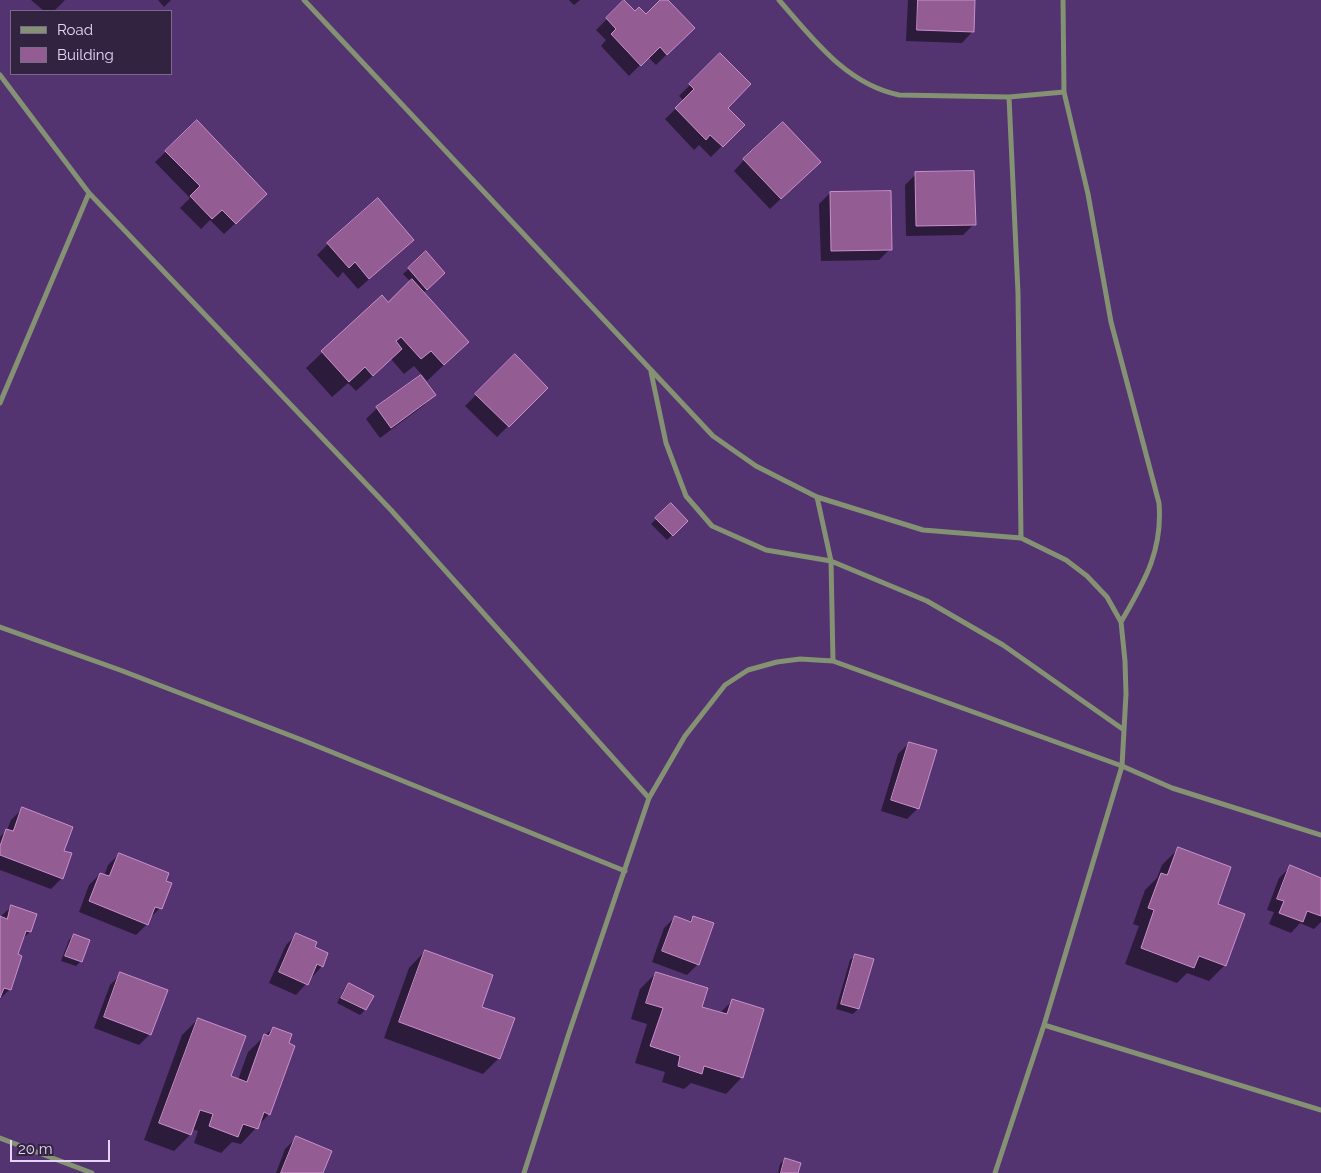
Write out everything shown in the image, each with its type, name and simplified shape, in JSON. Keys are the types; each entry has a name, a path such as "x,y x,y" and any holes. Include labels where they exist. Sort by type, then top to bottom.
{"street":[{"path":"304,0 712,436 763,470 816,498 923,530 1021,538 1066,560 1088,576 1107,597 1121,622 1126,686 1122,766 1044,1025 995,1173"},
{"path":"779,0 825,52 844,69 884,92 899,95 1009,97 1064,92"},
{"path":"1063,0 1064,92 1088,194 1111,322 1160,503 1160,518 1154,557 1144,583 1121,622"},
{"path":"0,74 89,193 391,510 649,798"},
{"path":"1009,97 1018,293 1021,538"},
{"path":"0,403 89,193"},
{"path":"651,370 666,443 686,496 712,526 766,550 830,561 927,601 995,640 1124,730"},
{"path":"816,498 830,561 833,661"},
{"path":"0,627 120,670 302,740 625,871"},
{"path":"524,1173 569,1033 649,798 685,736 725,685 748,670 777,662 800,659 833,661 1122,766 1172,788 1321,835"},
{"path":"1044,1025 1321,1110"},
{"path":"0,1138 92,1173"},
{"path":"70,1173 72,1166"}],"building":[{"path":"624,0 635,11 639,7 646,14 660,0 668,0 695,28 667,55 660,47 641,66 611,34 616,29 606,18"},
{"path":"918,0 975,0 974,32 917,30"},
{"path":"720,53 751,84 728,108 745,125 723,147 710,135 706,140 675,108 694,89 689,84"},
{"path":"197,120 267,194 236,224 222,210 212,219 190,196 200,186 165,151"},
{"path":"783,122 821,162 781,199 743,159"},
{"path":"974,171 976,225 916,226 915,172"},
{"path":"891,191 892,250 831,251 830,192"},
{"path":"378,198 414,240 369,279 355,262 349,268 327,243"},
{"path":"426,251 445,273 427,290 408,268"},
{"path":"412,279 469,342 444,365 431,351 421,359 401,337 396,341 402,349 373,376 365,367 349,382 321,351 382,295 388,302"},
{"path":"515,354 548,388 509,427 475,394"},
{"path":"421,375 436,395 391,428 376,407"},
{"path":"671,503 688,521 673,536 655,518"},
{"path":"909,742 937,750 919,809 891,800"},
{"path":"22,807 73,827 64,851 72,853 63,879 0,855 0,846 6,829 13,831"},
{"path":"1178,847 1231,867 1218,904 1245,914 1226,966 1199,956 1194,968 1141,948 1154,910 1148,908 1161,873 1167,875"},
{"path":"119,853 169,873 166,881 172,883 162,909 155,907 148,925 89,901 100,873 109,876"},
{"path":"1290,865 1321,878 1321,916 1307,911 1303,922 1279,913 1284,901 1277,899"},
{"path":"11,905 37,914 31,932 26,931 18,954 22,956 11,990 4,988 0,998 0,916 7,919"},
{"path":"675,916 691,922 693,916 714,923 699,965 662,951"},
{"path":"296,933 317,942 315,947 328,953 323,967 317,964 308,985 279,972"},
{"path":"74,934 90,940 82,962 65,956"},
{"path":"425,950 493,975 482,1007 515,1018 500,1059 399,1022"},
{"path":"855,954 874,959 859,1009 841,1004"},
{"path":"120,972 168,990 151,1035 104,1017"},
{"path":"656,972 708,988 702,1007 727,1014 732,999 764,1009 743,1078 704,1066 702,1074 678,1066 680,1056 650,1046 663,1008 646,1003"},
{"path":"349,983 374,996 366,1010 341,998"},
{"path":"198,1018 246,1036 231,1076 247,1082 264,1034 269,1036 273,1027 292,1034 289,1043 295,1046 270,1115 264,1112 258,1129 243,1124 238,1137 209,1126 213,1114 200,1110 191,1135 159,1123"},
{"path":"296,1136 332,1151 323,1173 281,1173"},
{"path":"785,1158 801,1163 798,1173 781,1173"}]}
